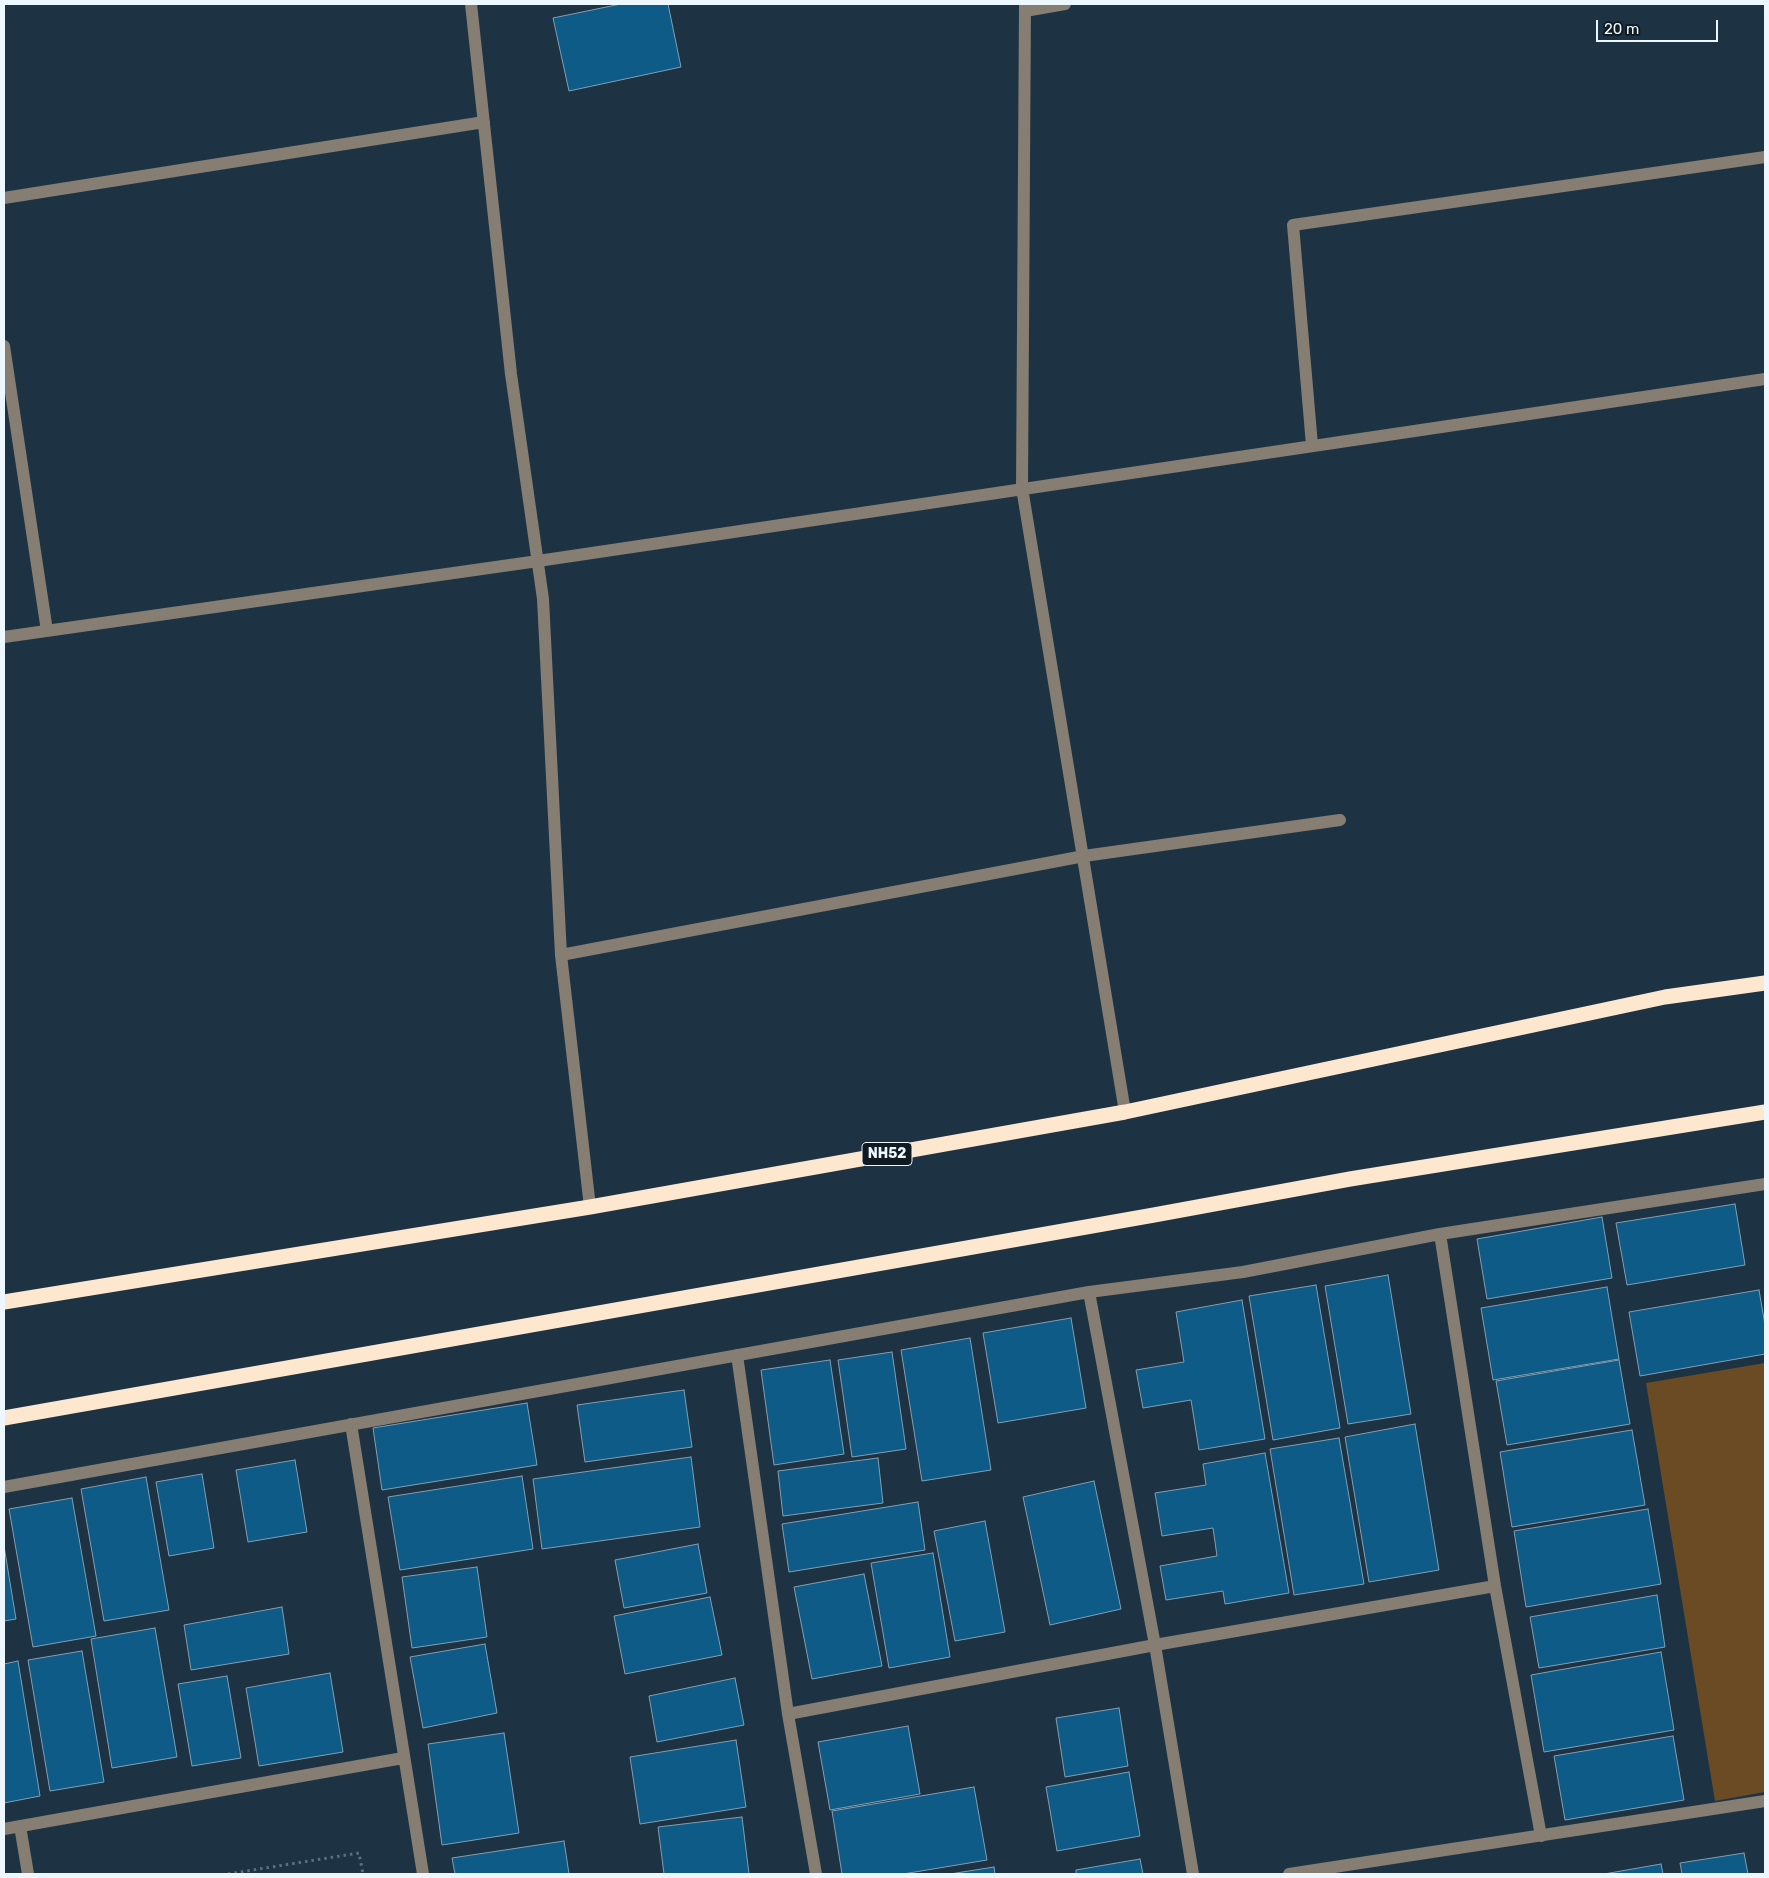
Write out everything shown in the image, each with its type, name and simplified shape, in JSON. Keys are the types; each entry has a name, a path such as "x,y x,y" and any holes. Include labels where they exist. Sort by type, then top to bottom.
{"highway":[{"name":"NH52","path":"4,1302 590,1207 1125,1112 1664,997 1765,983"},
{"path":"4,1418 1154,1216 1350,1179 1765,1112"}],"street":[{"path":"472,4 512,374 543,599 561,955 590,1207"},
{"path":"1065,4 1025,7 1022,488 1125,1112"},
{"path":"4,198 484,122"},
{"path":"1312,445 1293,225 1765,157"},
{"path":"4,346 47,631"},
{"path":"4,637 538,561 1765,379"},
{"path":"561,955 1084,856 1340,820"},
{"path":"4,1487 1089,1292 1243,1272 1440,1234 1765,1184"},
{"path":"1440,1234 1495,1586 1540,1836"},
{"path":"1089,1292 1155,1645 1192,1874"},
{"path":"736,1354 788,1714 816,1874"},
{"path":"351,1424 402,1758 423,1874"},
{"path":"788,1714 1155,1645 1495,1586"},
{"path":"4,1829 402,1758"},
{"path":"1289,1874 1765,1801"},
{"path":"20,1826 28,1874"}],"path":[{"path":"228,1874 359,1853 363,1874"}],"shaded area":[{"path":"1765,1363 1765,1792 1715,1801 1646,1383"}],"building":[{"path":"621,4 668,4 681,67 569,91 553,18"},
{"path":"1735,1204 1745,1265 1627,1285 1616,1223"},
{"path":"1602,1217 1612,1278 1487,1299 1477,1239"},
{"path":"1388,1275 1411,1414 1348,1424 1325,1286"},
{"path":"1316,1285 1340,1428 1273,1440 1249,1296"},
{"path":"1607,1287 1619,1359 1493,1380 1481,1308"},
{"path":"1759,1290 1765,1325 1765,1354 1640,1376 1629,1312"},
{"path":"1242,1300 1265,1439 1199,1450 1191,1400 1143,1408 1136,1370 1184,1362 1176,1312"},
{"path":"1071,1318 1086,1408 998,1423 983,1333"},
{"path":"970,1338 991,1470 922,1481 901,1350"},
{"path":"892,1352 906,1449 852,1457 838,1360"},
{"path":"830,1360 844,1454 774,1465 761,1370"},
{"path":"1619,1360 1630,1424 1507,1445 1496,1381"},
{"path":"684,1390 692,1447 585,1462 577,1405"},
{"path":"527,1403 537,1465 382,1490 373,1428"},
{"path":"1415,1424 1439,1570 1369,1582 1345,1437"},
{"path":"1632,1430 1645,1505 1512,1527 1500,1452"},
{"path":"1339,1438 1364,1584 1294,1595 1270,1449"},
{"path":"1265,1453 1289,1593 1225,1604 1223,1591 1166,1600 1160,1566 1217,1556 1213,1528 1162,1536 1155,1493 1206,1485 1203,1464"},
{"path":"691,1457 700,1527 542,1549 533,1479"},
{"path":"878,1458 883,1503 783,1516 778,1471"},
{"path":"295,1460 307,1532 248,1542 236,1470"},
{"path":"202,1474 214,1548 169,1556 156,1482"},
{"path":"522,1476 533,1549 400,1570 388,1497"},
{"path":"146,1477 169,1610 104,1621 81,1489"},
{"path":"1094,1481 1121,1609 1050,1625 1023,1497"},
{"path":"72,1498 96,1636 33,1647 9,1509"},
{"path":"918,1502 925,1550 789,1572 782,1524"},
{"path":"1648,1509 1661,1584 1526,1607 1514,1531"},
{"path":"985,1521 1005,1632 955,1641 934,1531"},
{"path":"698,1544 707,1593 624,1608 615,1560"},
{"path":"4,1546 16,1619 4,1621"},
{"path":"933,1553 950,1657 889,1668 871,1563"},
{"path":"477,1567 487,1637 412,1648 402,1577"},
{"path":"864,1574 882,1666 812,1679 794,1587"},
{"path":"1657,1595 1665,1647 1539,1668 1530,1617"},
{"path":"710,1597 722,1655 625,1674 614,1616"},
{"path":"282,1607 289,1654 191,1670 184,1625"},
{"path":"155,1628 177,1757 112,1768 91,1639"},
{"path":"485,1644 497,1713 423,1728 410,1657"},
{"path":"82,1651 104,1782 50,1791 28,1660"},
{"path":"1661,1652 1674,1730 1544,1752 1531,1675"},
{"path":"18,1661 40,1796 4,1803 4,1664"},
{"path":"330,1673 343,1752 259,1766 246,1688"},
{"path":"227,1676 241,1758 192,1766 178,1684"},
{"path":"735,1678 744,1725 657,1742 649,1696"},
{"path":"1119,1708 1128,1766 1065,1777 1056,1718"},
{"path":"908,1726 920,1794 830,1810 818,1742"},
{"path":"504,1733 519,1833 442,1845 428,1744"},
{"path":"1673,1736 1684,1800 1565,1820 1554,1756"},
{"path":"736,1740 746,1807 640,1824 630,1757"},
{"path":"1129,1772 1140,1836 1057,1851 1046,1787"},
{"path":"974,1787 987,1860 903,1874 842,1874 832,1811"},
{"path":"742,1817 749,1874 664,1874 658,1827"},
{"path":"564,1841 569,1874 455,1874 452,1858"},
{"path":"1744,1853 1748,1874 1682,1874 1680,1863"},
{"path":"1140,1859 1143,1874 1076,1874 1076,1870"},
{"path":"1661,1864 1663,1874 1604,1874"},
{"path":"994,1867 995,1874 950,1874"}]}
